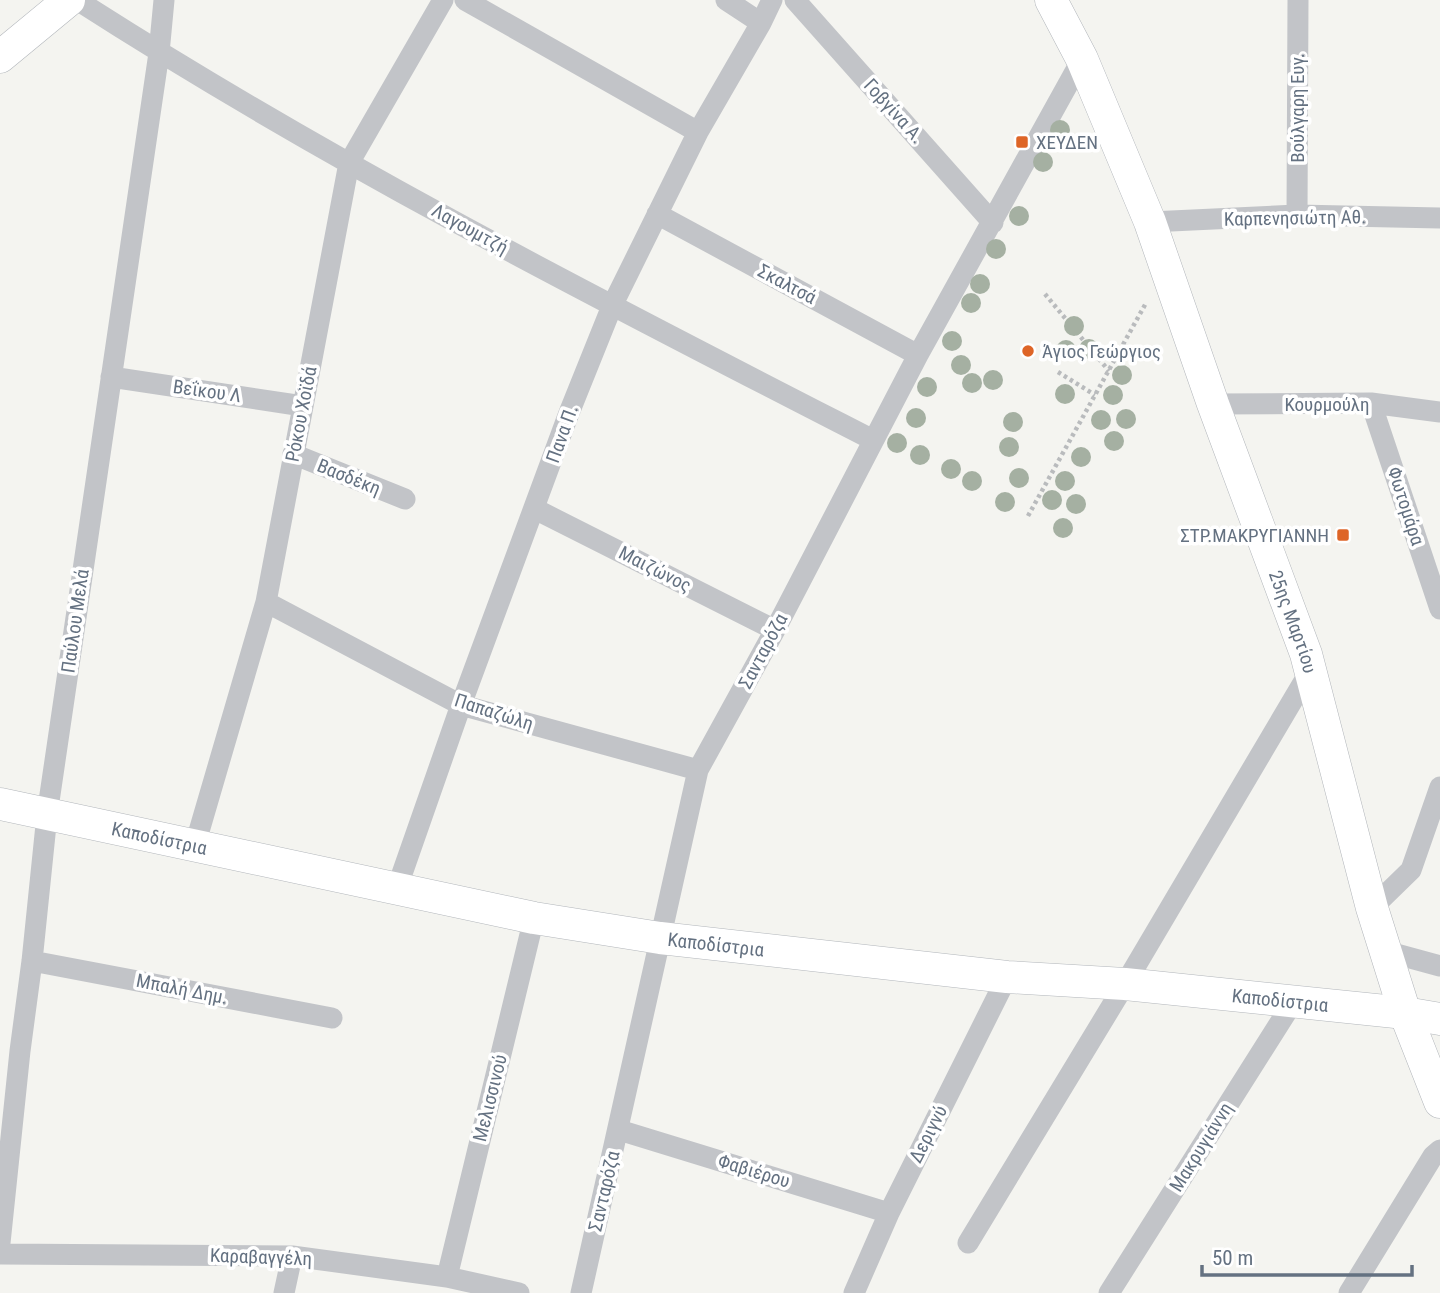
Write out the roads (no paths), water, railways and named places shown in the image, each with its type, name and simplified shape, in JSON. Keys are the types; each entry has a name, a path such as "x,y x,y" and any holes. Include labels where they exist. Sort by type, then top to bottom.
{"street":[{"path":"0,57 69,0"},
{"name":"Λαγουμτζή","path":"77,0 159,52 349,163 612,306 873,440"},
{"name":"Παύλου Μελά","path":"0,1243 10,1049 33,961 47,815 159,52 164,0"},
{"name":"Ρόκου Χοϊδά","path":"195,845 266,602 349,163 443,0"},
{"path":"465,0 698,132"},
{"path":"726,0 761,23"},
{"name":"Πανα Π.","path":"397,888 461,705 569,413 612,306 698,132 772,0"},
{"name":"Γοβγίνα Α.","path":"794,0 993,223"},
{"name":"25ης Μαρτίου","path":"1051,0 1082,60 1150,222 1213,404 1306,654 1371,908 1405,1013 1440,1102"},
{"name":"Βούλγαρη Ευγ.","path":"1297,215 1298,0"},
{"name":"Σανταρόζα","path":"581,1293 698,770 775,630 918,355 1082,60"},
{"name":"Σκαλτσά","path":"657,214 918,355"},
{"name":"Καρπενησιώτη Αθ.","path":"1150,222 1297,215 1440,218"},
{"name":"Βεΐκου Λ","path":"111,377 303,406"},
{"name":"Κουρμούλη","path":"1213,404 1371,403 1440,412"},
{"name":"Φωτομάρα","path":"1371,403 1440,609"},
{"name":"Βασδέκη","path":"293,454 405,499"},
{"name":"Μαιζώνος","path":"535,509 775,630"},
{"name":"Παπαζώλη","path":"266,602 461,705 698,770"},
{"path":"968,1242 1125,984 1310,671"},
{"path":"1371,908 1411,870 1440,787"},
{"name":"Καποδίστρια","path":"0,804 534,918 660,938 1007,977 1125,984 1440,1019"},
{"name":"Μελισσινού","path":"447,1277 534,918"},
{"path":"1385,951 1440,966"},
{"name":"Μπαλή Δημ.","path":"33,961 332,1018"},
{"name":"Δεριγνύ","path":"854,1293 889,1213 1007,977"},
{"name":"Μακρυγιάννη","path":"1109,1293 1293,1002"},
{"name":"Φαβιέρου","path":"619,1129 889,1213"},
{"path":"1349,1293 1433,1156 1440,1150"},
{"name":"Καραβαγγέλη","path":"0,1254 292,1255 447,1277 519,1293"},
{"path":"284,1293 292,1255"}],"place":[{"name":"ΧΕΥΔΕΝ","path":"1022,142"},
{"name":"Άγιος Γεώργιος","path":"1028,351"},
{"name":"ΣΤΡ.ΜΑΚΡΥΓΙΑΝΝΗ","path":"1343,535"}]}
